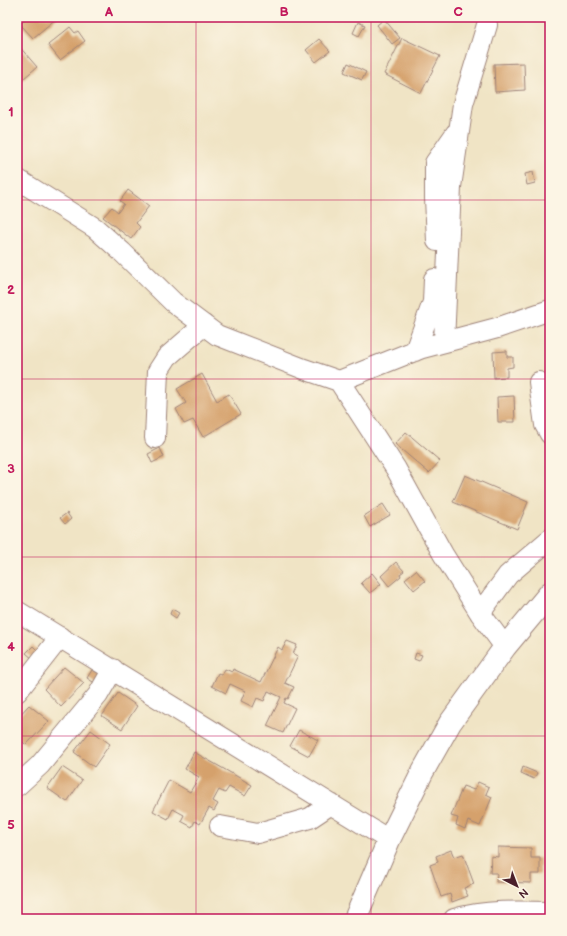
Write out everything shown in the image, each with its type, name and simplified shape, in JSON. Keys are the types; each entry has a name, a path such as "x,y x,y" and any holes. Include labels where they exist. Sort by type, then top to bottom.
{"main road":[{"path":"355,919 389,840 423,771 450,722 505,647 550,593"}],"street":[{"path":"444,342 451,188 462,104 487,25"},
{"path":"415,351 433,302 437,236 435,198 436,163 459,129"},
{"path":"17,179 94,228 122,252 173,302 217,334 304,369 339,381 396,469 443,554 480,613 505,647"},
{"path":"339,381 415,351 497,328 550,310"},
{"path":"155,438 158,371 167,357 204,325"},
{"path":"540,382 545,425 550,434"},
{"path":"480,613 508,575 550,539"},
{"path":"17,611 389,840"},
{"path":"17,692 60,637"},
{"path":"17,786 40,765 98,695 113,669"},
{"path":"220,826 258,833 310,818 330,804"},
{"path":"454,919 466,915 486,912 514,915 550,912"}],"building":[{"path":"22,17 58,17 33,38 20,24 25,20"},
{"path":"384,19 400,38 392,44 377,25"},
{"path":"358,22 365,25 359,36 353,33"},
{"path":"70,27 75,33 78,31 85,41 60,60 48,45"},
{"path":"402,38 440,56 421,93 384,74"},
{"path":"319,39 330,51 316,62 306,50"},
{"path":"18,45 37,67 17,84 17,46"},
{"path":"348,63 366,72 362,80 344,72"},
{"path":"524,63 525,90 495,92 494,64"},
{"path":"533,172 535,183 527,185 525,174"},
{"path":"128,190 149,206 136,223 140,227 131,239 103,217 112,207 118,212 124,204 120,201"},
{"path":"507,351 507,357 513,357 513,367 507,368 507,377 494,378 493,352"},
{"path":"202,374 217,401 229,394 241,414 203,437 193,420 184,424 176,409 186,403 177,389"},
{"path":"514,396 515,422 498,422 497,397"},
{"path":"406,432 440,461 429,473 395,444"},
{"path":"160,448 164,457 152,463 148,454"},
{"path":"465,475 528,502 517,529 453,502"},
{"path":"383,504 390,515 370,527 364,516"},
{"path":"67,513 71,519 65,524 60,518"},
{"path":"396,562 404,571 400,574 401,576 389,586 381,576"},
{"path":"416,570 425,581 414,590 405,579"},
{"path":"372,573 381,584 370,593 361,583"},
{"path":"172,609 179,613 176,618 170,614"},
{"path":"287,641 297,645 293,654 298,656 285,683 294,687 288,699 286,698 284,703 295,708 283,733 267,726 281,697 268,691 264,701 257,698 253,707 241,701 245,691 230,684 226,693 212,686 218,673 222,675 225,669 232,672 233,669 261,682 278,647 282,650"},
{"path":"33,646 40,653 34,660 26,653"},
{"path":"416,653 422,655 419,661 414,659"},
{"path":"64,667 84,683 61,707 44,689"},
{"path":"92,670 102,675 96,684 87,678"},
{"path":"118,693 137,706 122,729 102,716"},
{"path":"29,705 49,721 26,745 17,734 17,718"},
{"path":"91,730 110,744 94,767 74,752"},
{"path":"299,730 318,740 309,756 290,746"},
{"path":"194,752 252,785 245,796 229,787 225,793 219,790 213,801 218,804 214,811 209,808 200,824 195,821 192,827 181,821 184,815 173,809 168,819 153,811 169,780 190,792 199,777 185,769"},
{"path":"62,767 82,780 67,802 47,788"},
{"path":"523,767 537,773 534,779 521,773"},
{"path":"478,782 489,787 486,794 492,797 480,826 468,821 465,829 456,825 458,818 451,816 463,786 474,790"},
{"path":"498,847 531,848 531,858 540,858 540,874 531,874 531,883 496,882 497,873 490,873 491,856 498,857"},
{"path":"451,850 454,857 463,854 474,884 464,888 468,896 452,902 450,894 441,897 430,865 438,862 436,856"}]}
